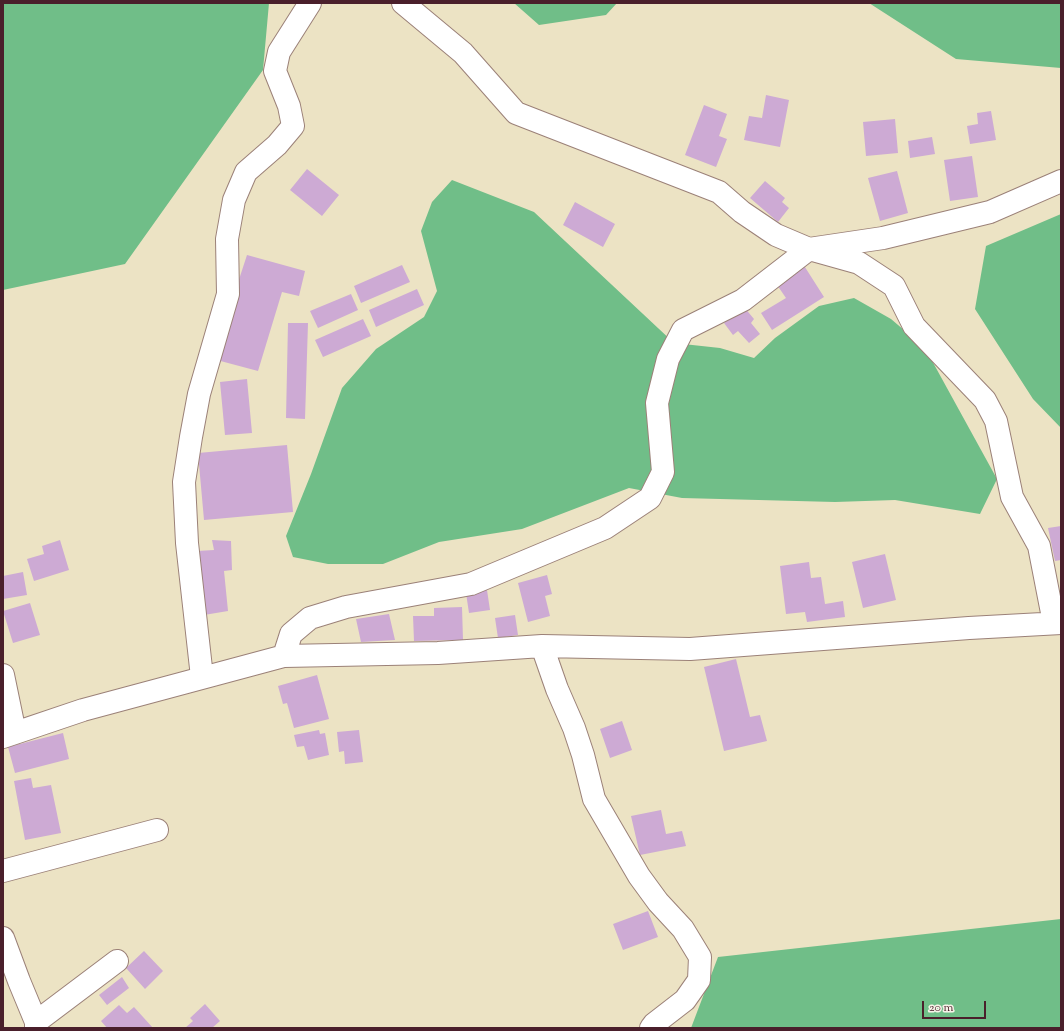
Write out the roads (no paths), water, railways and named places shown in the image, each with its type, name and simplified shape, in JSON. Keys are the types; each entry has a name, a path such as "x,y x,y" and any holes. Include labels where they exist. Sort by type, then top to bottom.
{"street":[{"path":"202,677 187,543 184,482 189,444 199,394 228,294 227,239 234,200 246,172 277,145 293,126 289,106 275,71 279,52 310,3"},
{"path":"3,675 9,735 83,710 284,656 438,653 542,646 690,649 969,628 1058,623 1039,546 1012,497 996,421 985,400 914,326 894,286 859,263 809,249 776,235 742,212 719,192 516,113 463,53 404,3"},
{"path":"284,656 290,634 310,618 346,607 471,584 605,528 650,498 663,472 657,403 668,359 683,330 743,300 809,249 882,238 990,212 1061,181"},
{"path":"542,646 557,689 574,728 583,755 594,799 639,876 658,902 683,929 700,957 699,980 685,1000 650,1028"},
{"path":"3,871 157,830"},
{"path":"3,938 36,1025 117,961"}]}
